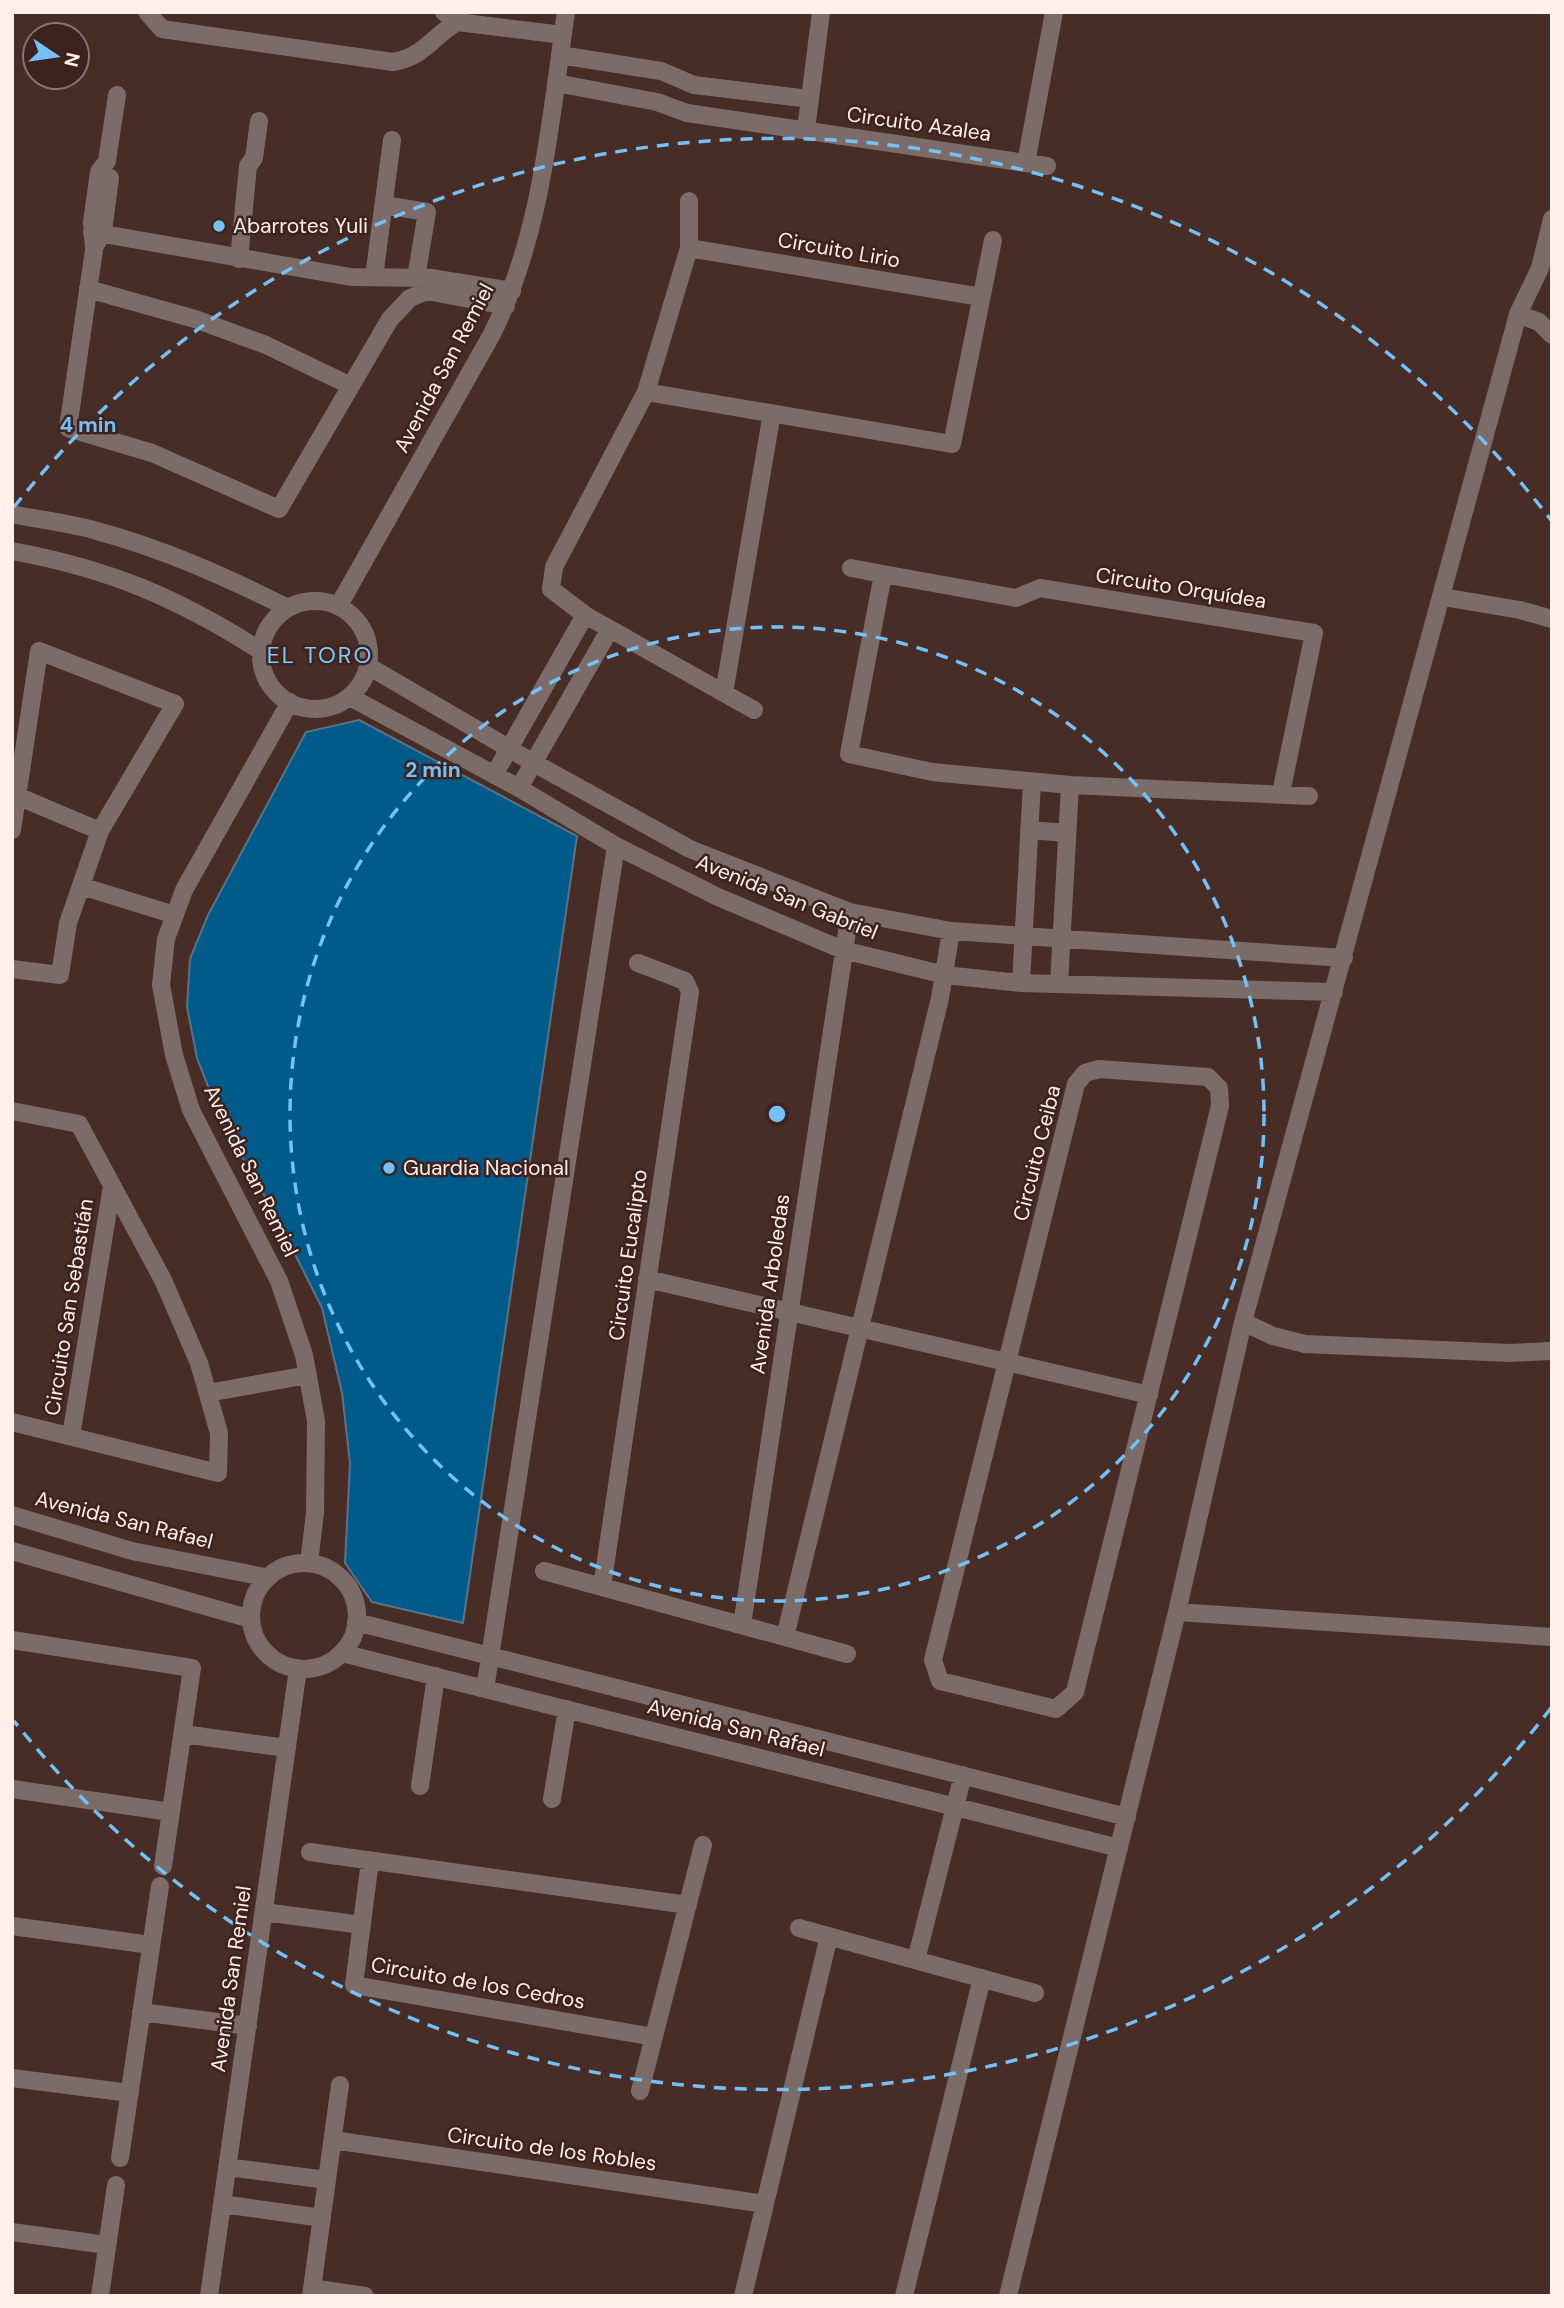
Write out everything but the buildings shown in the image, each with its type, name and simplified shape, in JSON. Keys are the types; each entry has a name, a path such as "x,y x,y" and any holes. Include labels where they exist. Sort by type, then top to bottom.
{"street":[{"path":"147,12 162,29 393,62 413,59 451,17 563,35"},
{"name":"Avenida San Remiel","path":"339,605 509,298 534,217 566,12"},
{"path":"806,130 821,12"},
{"path":"1026,163 1054,12"},
{"path":"560,55 661,71 694,85 810,99"},
{"path":"657,102 661,71"},
{"name":"Circuito Azalea","path":"556,83 657,102 687,113 1047,166"},
{"path":"117,95 107,161 111,174 95,238 68,428 152,453 279,509 390,319 410,298 428,291 509,298"},
{"path":"239,259 244,222 251,209 258,169 254,158 259,121"},
{"path":"374,277 392,140"},
{"path":"689,201 689,248 646,392 550,579 551,589 585,615 754,710"},
{"path":"384,205 427,212 416,278"},
{"path":"1008,2296 1177,1612 1243,1322 1443,597 1518,314 1540,268 1552,219"},
{"path":"95,238 351,277 416,278 509,298"},
{"path":"646,392 952,444 993,240"},
{"name":"Circuito Lirio","path":"689,248 981,297"},
{"path":"88,289 267,345 351,386"},
{"path":"1518,314 1539,322 1552,335"},
{"path":"724,693 772,412"},
{"path":"12,514 95,530 165,552 224,576 288,608"},
{"path":"12,551 104,571 157,592 206,616 261,651"},
{"name":"Circuito Orquídea","path":"851,568 1016,598 1040,588 1314,633 1281,793"},
{"path":"883,574 849,754 932,772 1032,782 1309,796"},
{"path":"1443,597 1520,610 1552,620"},
{"path":"322,600 339,605 354,616 364,631 369,648 368,666 362,683 350,696 334,706 316,709 290,702 270,685 263,669 261,651 265,634 275,619 288,608 304,601 322,600"},
{"path":"494,775 585,615"},
{"path":"519,788 610,629"},
{"path":"12,830 39,651 174,704 100,831 68,923 60,975 12,969"},
{"path":"566,651 589,665"},
{"name":"Avenida San Gabriel","path":"368,666 534,763 690,849 850,912 951,931 1023,938 1343,958"},
{"name":"Avenida San Gabriel","path":"350,696 519,788 615,846 718,897 843,950 945,975 1021,983 1334,992"},
{"name":"Avenida San Remiel","path":"290,702 184,890 166,939 161,985 174,1055 191,1110 279,1281 304,1355 316,1421 316,1513 309,1563"},
{"path":"1021,983 1032,782"},
{"path":"1059,984 1070,785"},
{"path":"17,796 100,831"},
{"path":"1029,830 1067,833"},
{"path":"485,1689 615,846"},
{"path":"81,886 175,915"},
{"name":"Avenida Arboledas","path":"742,1625 850,912"},
{"path":"785,1637 945,975 951,931"},
{"name":"Circuito Eucalipto","path":"602,1587 690,992 685,981 638,963"},
{"name":"Circuito Ceiba","path":"1099,1069 1208,1077 1219,1088 1220,1106 1075,1692 1056,1709 940,1681 933,1661 1008,1363 1076,1084 1085,1073 1099,1069"},
{"name":"Circuito San Sebastián","path":"12,1111 79,1124 163,1280 199,1363 219,1433 218,1473 12,1422"},
{"name":"Circuito San Sebastián","path":"71,1436 112,1186"},
{"path":"647,1279 1149,1395"},
{"path":"1243,1322 1273,1336 1305,1344 1510,1353 1552,1351"},
{"path":"208,1393 307,1375"},
{"name":"Avenida San Rafael","path":"12,1515 132,1551 265,1577"},
{"path":"12,1551 208,1604 251,1619"},
{"path":"309,1563 325,1567 339,1576 350,1590 356,1606 356,1622 351,1639 342,1653 328,1663 298,1669 279,1663 265,1652 255,1637 251,1619 253,1601 265,1577 291,1564 309,1563"},
{"path":"544,1571 846,1654"},
{"path":"1177,1612 1552,1637"},
{"name":"Avenida San Rafael","path":"356,1622 1127,1816"},
{"path":"12,1640 192,1668 163,1866"},
{"name":"Avenida San Rafael","path":"342,1653 1119,1848"},
{"name":"Avenida San Remiel","path":"209,2296 298,1669"},
{"path":"420,1786 436,1676"},
{"path":"552,1799 567,1709"},
{"path":"768,1759 775,1728"},
{"path":"183,1734 287,1748"},
{"path":"916,1960 963,1775"},
{"path":"12,1789 171,1812"},
{"path":"640,2091 703,1845"},
{"path":"310,1852 688,1905"},
{"name":"Circuito de los Cedros","path":"370,1861 354,1985 654,2037"},
{"path":"120,2158 160,1886"},
{"name":"Circuito de los Cedros","path":"264,1912 362,1925"},
{"path":"12,1926 151,1945"},
{"path":"799,1928 1035,1993"},
{"path":"743,2296 830,1937"},
{"path":"904,2296 982,1978"},
{"path":"141,2012 248,2026"},
{"path":"12,2078 130,2093"},
{"path":"340,2085 312,2292 365,2296"},
{"name":"Circuito de los Robles","path":"333,2140 765,2204"},
{"path":"227,2167 327,2180"},
{"path":"100,2296 116,2185"},
{"path":"222,2204 322,2218"},
{"path":"12,2232 107,2245"}],"place":[{"name":"Abarrotes Yuli","path":"219,226"},
{"name":"Guardia Nacional","path":"389,1168"}],"district":[{"name":"EL TORO","path":"320,655"}]}
